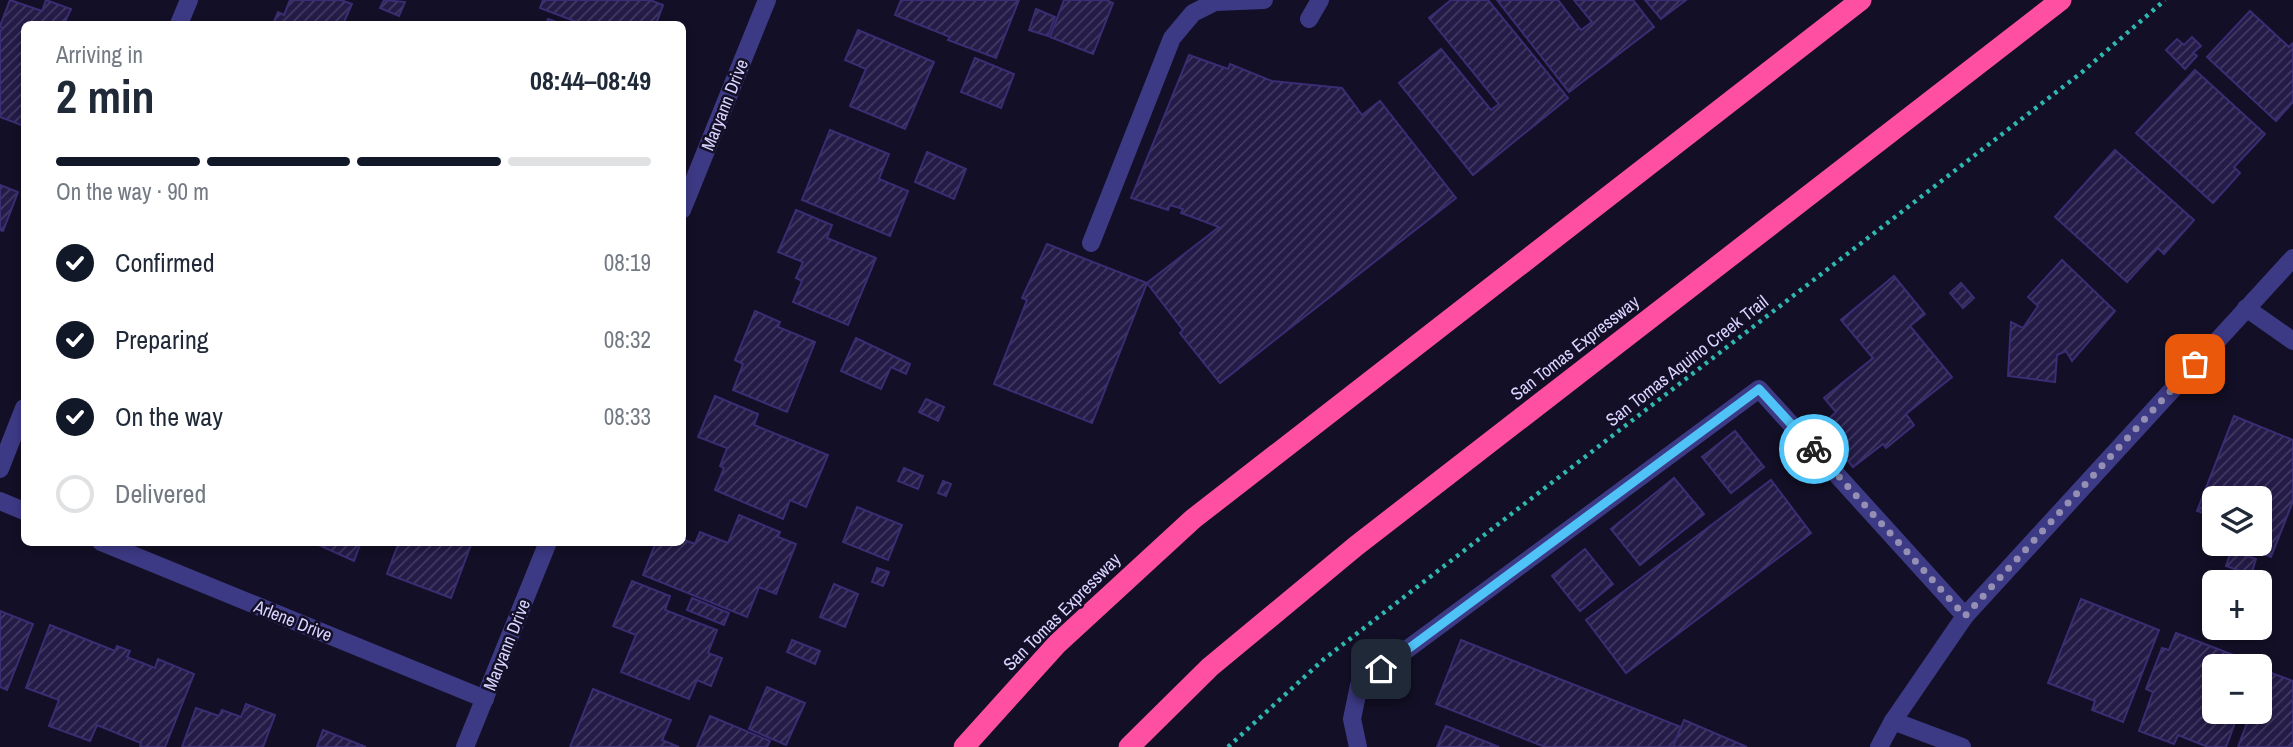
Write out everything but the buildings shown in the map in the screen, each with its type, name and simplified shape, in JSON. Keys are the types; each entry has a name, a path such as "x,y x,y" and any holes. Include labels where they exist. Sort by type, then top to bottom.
{"highway":[{"name":"San Tomas Expressway","path":"964,747 1057,644 1193,519 1861,0"},
{"name":"San Tomas Expressway","path":"1129,747 1210,667 1356,546 2061,0"}],"street":[{"path":"180,21 189,0"},
{"name":"Maryann Drive","path":"686,199 767,0"},
{"path":"1091,243 1172,38 1193,13 1215,2 1264,0"},
{"path":"1309,19 1320,0"},
{"path":"1879,747 1893,721 1965,616 2293,258"},
{"path":"2246,309 2293,341"},
{"path":"1358,747 1352,719 1359,685 1759,389 1965,616"},
{"path":"0,469 21,416"},
{"path":"0,501 21,510"},
{"name":"Arlene Drive","path":"111,546 485,699"},
{"name":"Maryann Drive","path":"465,747 546,546"},
{"path":"1893,721 1962,747"}],"path":[{"name":"San Tomas Aquino Creek Trail","path":"1228,747 1324,659 2081,73 2165,0"}],"way so far":[{"path":"1814,449 1965,616 2195,364"}],"route":[{"path":"1381,669 1759,389 1814,449"}]}
